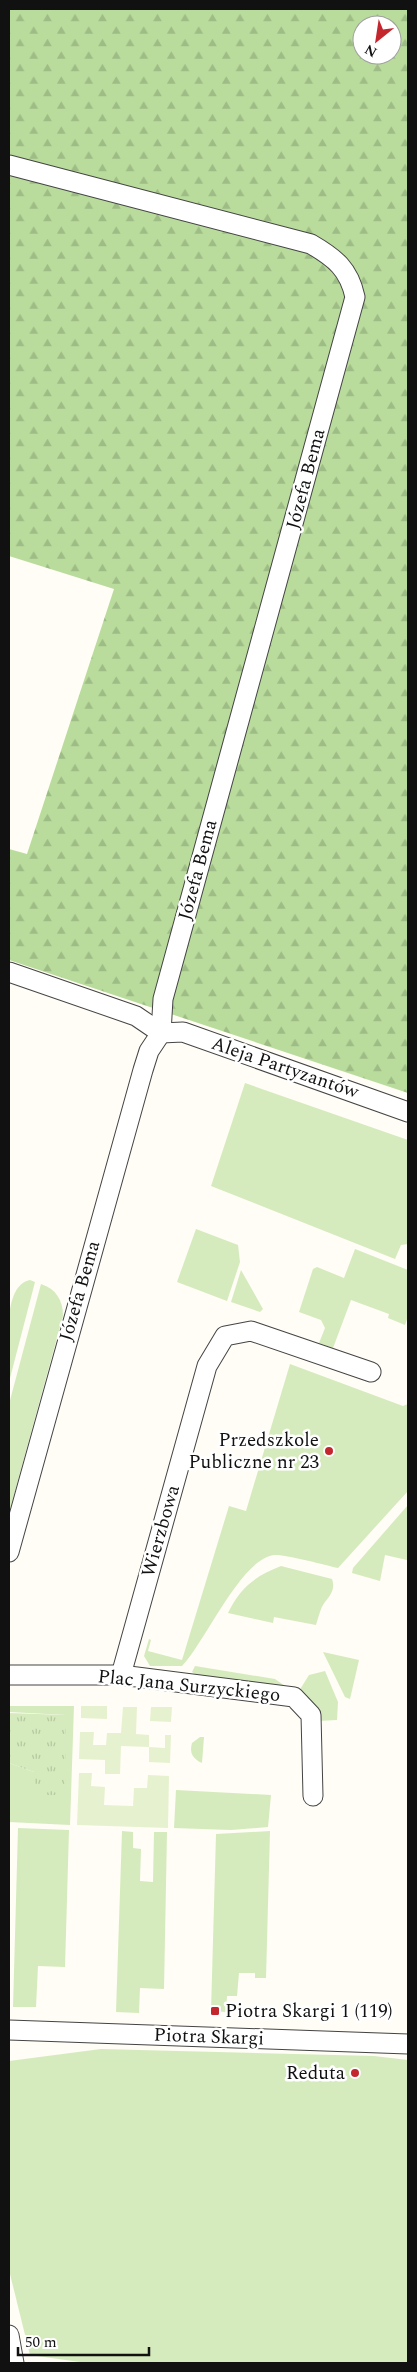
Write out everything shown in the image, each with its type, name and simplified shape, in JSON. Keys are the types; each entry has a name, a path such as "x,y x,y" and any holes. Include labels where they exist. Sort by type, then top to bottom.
{"street":[{"name":"Józefa Bema","path":"9,165 311,244 340,265 351,280 355,297 163,998 161,1033 149,1051 140,1080 9,1552"},
{"path":"9,972 136,1016 161,1033"},
{"name":"Aleja Partyzantów","path":"161,1033 183,1032 408,1112"},
{"name":"Wierzbowa","path":"121,1675 207,1366 225,1336 251,1331 371,1372"},
{"name":"Plac Jana Surzyckiego","path":"9,1675 121,1675 294,1697 311,1715 313,1796"},
{"name":"Piotra Skargi","path":"9,2030 408,2044"},
{"path":"9,2337 14,2363"}],"green space":[{"path":"9,9 408,9 408,1093 9,960 9,849 27,854 114,589 9,556"},
{"path":"245,1083 408,1140 408,1244 401,1245 395,1259 211,1186"},
{"path":"196,1229 238,1245 240,1262 227,1301 177,1282"},
{"path":"355,1249 408,1270 408,1316 405,1325 388,1318 389,1314 351,1300 333,1348 319,1343 325,1328 321,1320 299,1312 313,1269 317,1267 344,1278"},
{"path":"241,1270 263,1309 260,1312 231,1302"},
{"path":"30,1280 35,1282 9,1382 8,1324 10,1308 14,1295 20,1285"},
{"path":"41,1284 51,1289 58,1296 62,1305 63,1316 9,1513 9,1404"},
{"name":"Przedszkole Publiczne nr 23","path":"290,1364 403,1406 408,1404 408,1491 338,1568 279,1555 262,1560 237,1585 182,1666 150,1666 144,1656 149,1639 151,1640 148,1651 182,1660 229,1506 246,1511"},
{"path":"408,1505 407,1560 385,1555 380,1581 352,1573 353,1568"},
{"path":"281,1566 332,1579 333,1587 330,1596 322,1607 316,1625 274,1617 273,1623 228,1613 249,1584 263,1574"},
{"path":"323,1652 359,1660 350,1699 345,1697"},
{"path":"195,1666 275,1679 288,1688 198,1676 192,1672"},
{"path":"325,1671 338,1702 337,1720 317,1721 299,1691 309,1675"},
{"path":"9,1706 74,1706 70,1825 9,1822 9,1763 34,1772 66,1715 9,1712"},
{"path":"81,1706 107,1706 107,1719 81,1718"},
{"path":"123,1707 137,1707 136,1734 149,1735 149,1747 121,1746 120,1774 105,1774 105,1760 79,1759 80,1732 94,1732 93,1745 106,1745 107,1733 121,1733"},
{"path":"151,1707 172,1707 171,1722 150,1721"},
{"path":"9,1713 66,1715 65,1795 36,1795 34,1772 9,1763"},
{"path":"165,1735 171,1735 170,1763 149,1762 149,1747 165,1748"},
{"path":"200,1737 204,1737 202,1763 196,1760 191,1753 192,1743"},
{"path":"79,1773 92,1773 91,1786 105,1787 104,1805 133,1806 134,1788 147,1788 148,1775 169,1776 168,1828 77,1825"},
{"path":"176,1790 271,1795 268,1827 231,1830 174,1828"},
{"path":"18,1828 69,1830 65,1967 38,1966 36,2007 13,2007"},
{"path":"122,1831 133,1832 133,1848 141,1849 140,1881 153,1882 154,1832 167,1832 164,1989 140,1988 139,2013 116,2012"},
{"path":"270,1831 266,1978 255,1978 255,1973 239,1973 237,1996 227,1996 226,2012 211,2011 216,1834"},
{"path":"101,2049 374,2056 408,2060 408,2363 87,2363 30,2355 9,2270 9,2061"}],"place":[{"name":"Przedszkole Publiczne nr 23","path":"329,1451"},
{"name":"Piotra Skargi 1 (119)","path":"215,2011"},
{"name":"Reduta","path":"355,2073"}]}
